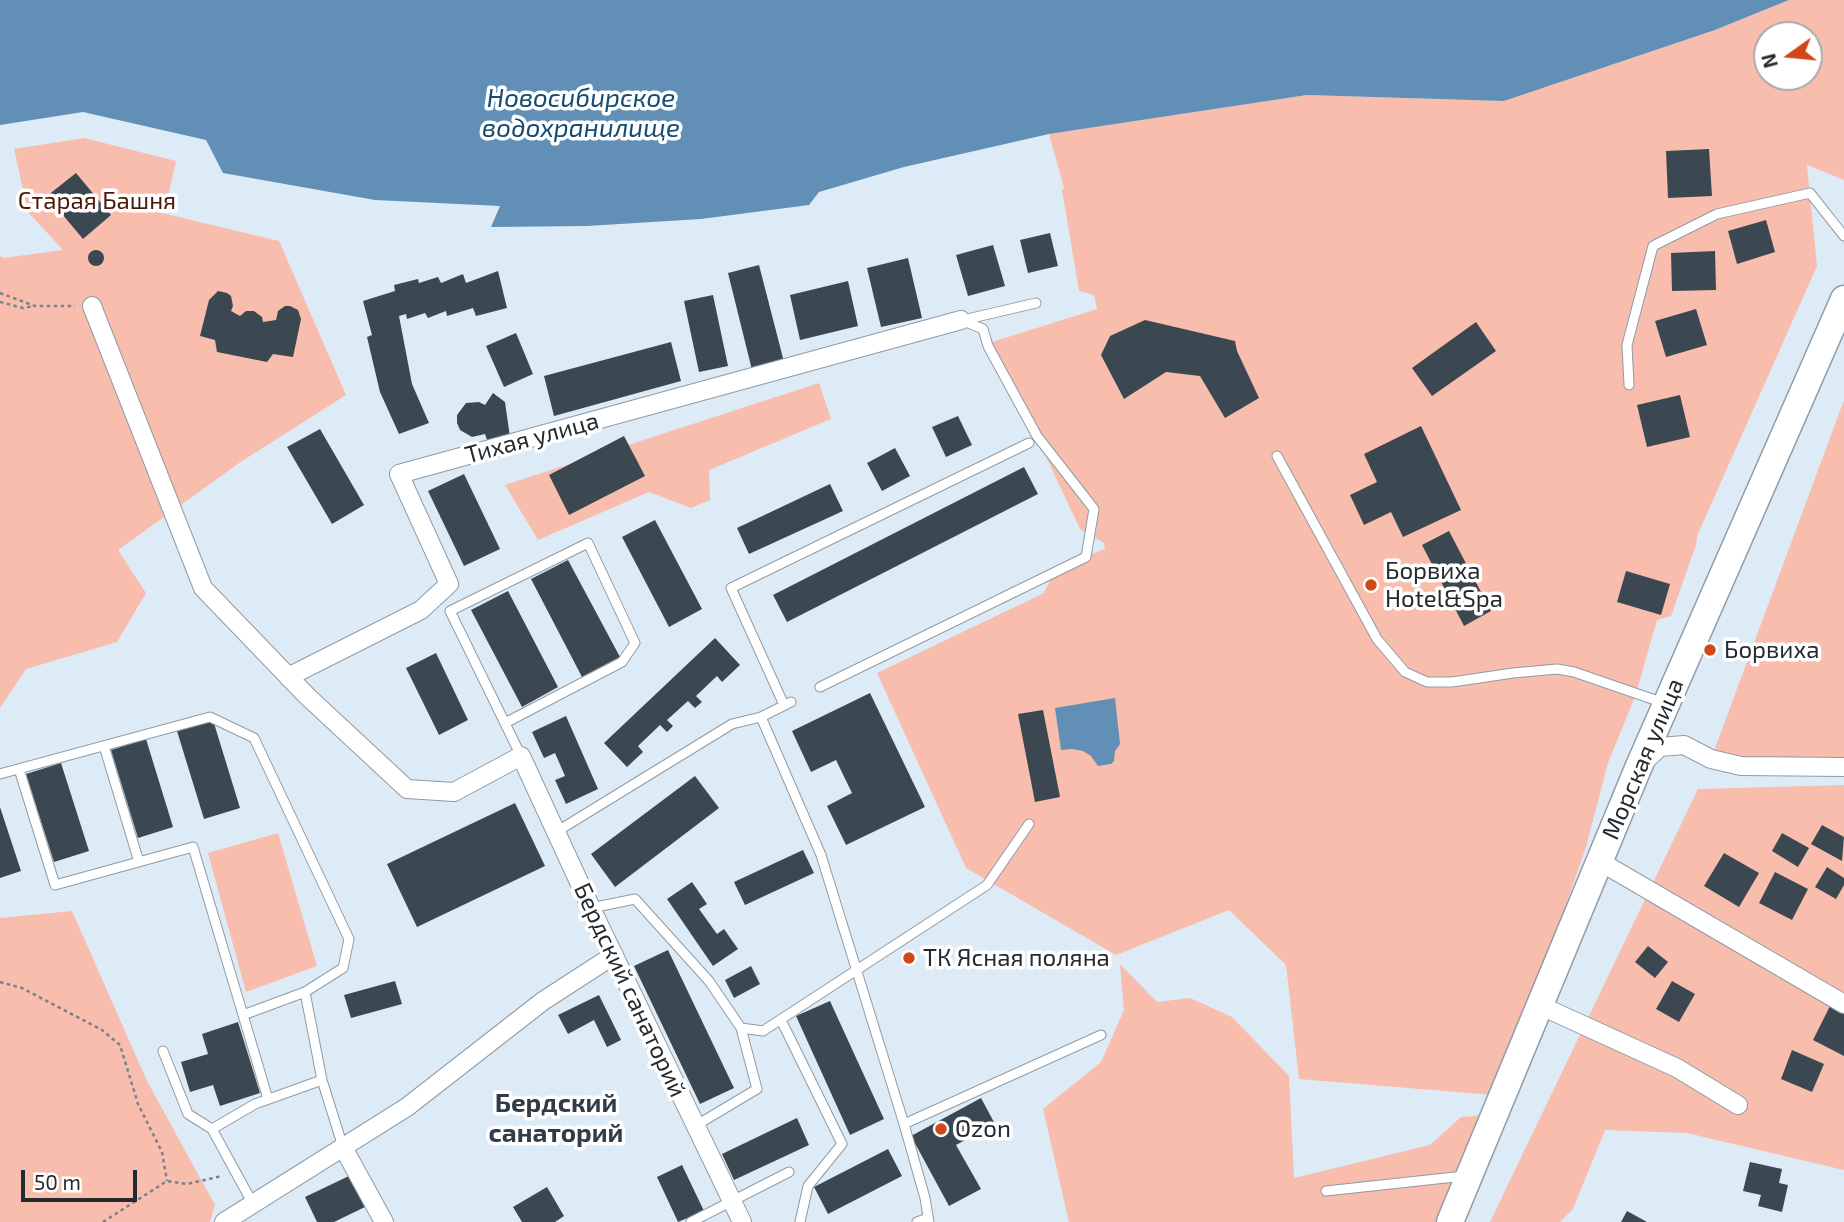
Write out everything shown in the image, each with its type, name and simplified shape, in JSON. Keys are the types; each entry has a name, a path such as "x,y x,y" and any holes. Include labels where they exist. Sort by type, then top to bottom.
{"street":[{"name":"Морская улица","path":"1450,1222 1639,766 1844,299"},
{"path":"92,306 203,588 289,677 407,789 454,792 521,756"},
{"name":"Тихая улица","path":"289,677 421,610 449,584 399,474 961,320"},
{"path":"1639,766 1661,747 1684,745 1711,759 1741,766 1844,767"},
{"name":"Бердский санаторий","path":"521,756 742,1222"},
{"path":"1599,861 1844,1004"},
{"path":"224,1222 407,1107 542,1001 614,955"},
{"path":"1539,1005 1677,1068 1738,1105"},
{"path":"344,1149 384,1222"}],"lane":[{"path":"1629,385 1627,345 1653,246 1717,214 1810,193 1844,236"},
{"path":"961,320 1036,303"},
{"path":"820,687 1086,557 1094,509 1037,436 988,346 983,329 961,320"},
{"path":"556,832 732,724 761,717 788,703 732,588 1029,443"},
{"path":"1278,456 1377,639 1405,673 1427,682 1452,682 1557,669 1574,672 1666,704"},
{"path":"505,723 622,662 635,643 588,543 450,611 521,756"},
{"path":"0,774 210,717 254,738 349,939 343,968 305,992 243,1015"},
{"path":"761,717 821,855 858,971 925,1198 928,1220 917,1222"},
{"path":"104,746 139,862"},
{"path":"19,769 55,885 193,847 268,1099"},
{"path":"741,1028 763,1031 987,885 1029,824"},
{"path":"591,908 635,899 709,981 741,1028 757,1090 695,1126"},
{"path":"305,992 322,1080 344,1149"},
{"path":"781,1020 842,1143 808,1186 800,1222"},
{"path":"904,1124 1101,1035"},
{"path":"163,1051 188,1114 212,1129 253,1204"},
{"path":"212,1129 268,1099 322,1080"},
{"path":"691,1222 789,1172"},
{"path":"1326,1191 1469,1175"}],"path":[{"path":"0,293 35,306"},
{"path":"0,302 23,308 92,306"},
{"path":"0,982 22,988 102,1030 120,1045 138,1104 162,1153 167,1181"},
{"path":"103,1222 167,1181 187,1184 236,1173"}],"green space":[{"name":"Борвиха Hotel&Spa","path":"1789,0 1844,0 1844,180 1807,165 1817,266 1697,536 1671,616 1657,620 1636,694 1608,763 1586,847 1546,962 1493,1095 1299,1079 1286,965 1229,910 1116,955 966,868 877,673 1044,593 1056,568 1105,549 1104,543 1080,529 992,342 1097,309 1094,295 1079,291 1062,190 1064,188 1049,134 1307,95 1504,101 1715,30"},
{"name":"Старая Башня","path":"84,138 176,161 162,213 279,241 346,395 242,461 118,550 146,593 117,642 26,669 0,708 0,256 3,258 63,250 28,212 14,149"},
{"path":"819,383 831,419 709,470 710,500 691,508 649,492 538,540 505,485"},
{"path":"1844,400 1844,757 1711,759"},
{"path":"1844,785 1844,1170 1687,1133 1605,1130 1573,1209 1560,1222 1490,1222 1698,789"},
{"path":"278,833 317,966 246,992 208,853"},
{"path":"72,911 147,1081 215,1205 210,1222 0,1222 0,918"},
{"path":"1120,964 1157,1002 1190,998 1232,1017 1289,1076 1294,1178 1430,1145 1461,1117 1486,1115 1441,1222 1069,1222 1043,1109 1101,1062 1124,1010"}],"water":[{"name":"Новосибирское водохранилище","path":"0,0 1789,0 1715,30 1504,101 1307,95 1049,134 904,167 819,192 809,205 701,219 587,226 491,227 500,206 375,200 223,173 206,140 83,112 0,125"},
{"path":"1115,698 1120,744 1111,764 1098,766 1091,756 1083,751 1061,750 1055,708"}],"building":[{"path":"1709,149 1712,196 1668,198 1666,151"},
{"path":"76,173 111,215 83,239 47,196"},
{"path":"1766,220 1775,252 1737,264 1728,231"},
{"path":"1050,233 1058,266 1028,273 1020,240"},
{"path":"993,245 1005,286 968,296 956,255"},
{"path":"96,250 104,258 96,266 88,258"},
{"path":"1715,251 1716,290 1672,291 1671,253"},
{"path":"908,258 922,318 881,327 867,268"},
{"path":"759,265 784,362 752,370 728,273"},
{"path":"498,271 507,308 476,316 473,308 447,316 446,311 428,318 425,313 407,319 406,314 399,316 412,384 429,423 399,434 380,392 367,337 372,335 363,301 395,291 394,285 418,279 419,283 438,277 441,283 463,274 466,283"},
{"path":"848,281 858,326 800,340 790,295"},
{"path":"218,291 231,296 231,311 240,316 246,311 254,311 262,317 263,322 276,320 278,311 285,306 298,310 301,319 293,357 273,354 267,362 217,352 215,340 200,336 209,300"},
{"path":"713,295 728,366 699,372 684,301"},
{"path":"1696,309 1707,345 1666,357 1655,321"},
{"path":"1145,320 1235,341 1259,398 1225,418 1200,376 1166,372 1124,399 1101,355 1110,336"},
{"path":"1476,322 1496,351 1432,396 1412,368"},
{"path":"516,333 533,374 504,387 486,346"},
{"path":"671,342 681,381 554,416 544,376"},
{"path":"493,393 505,402 510,437 488,443 485,434 472,437 460,430 457,415 466,403 479,402 485,405"},
{"path":"1680,395 1690,437 1647,447 1637,405"},
{"path":"958,416 972,445 946,457 932,427"},
{"path":"1421,426 1461,510 1403,537 1391,512 1364,525 1350,495 1377,482 1364,454"},
{"path":"320,429 364,505 332,524 287,447"},
{"path":"624,436 645,476 569,515 549,475"},
{"path":"895,448 910,476 882,491 867,463"},
{"path":"1024,467 1038,494 787,622 773,595"},
{"path":"464,474 500,549 464,566 428,491"},
{"path":"830,484 843,511 749,554 737,528"},
{"path":"655,520 702,609 669,627 622,537"},
{"path":"1449,531 1491,611 1464,626 1422,545"},
{"path":"568,560 620,657 582,677 531,579"},
{"path":"1626,571 1670,584 1661,615 1617,602"},
{"path":"508,591 558,687 522,707 471,610"},
{"path":"715,638 740,665 722,682 717,676 696,696 702,702 695,708 688,701 667,720 673,726 667,732 660,725 638,746 643,752 627,767 604,743"},
{"path":"436,653 468,720 439,735 406,668"},
{"path":"870,693 925,807 846,845 827,806 852,793 836,760 811,772 792,731"},
{"path":"1043,710 1060,797 1035,802 1018,714"},
{"path":"566,716 598,789 566,804 555,780 565,776 555,753 544,758 532,732"},
{"path":"213,720 240,808 204,819 177,731"},
{"path":"146,739 173,827 138,838 111,750"},
{"path":"61,763 89,851 54,862 26,774"},
{"path":"695,776 719,808 615,887 591,854"},
{"path":"515,803 545,866 417,927 387,864"},
{"path":"0,807 21,871 0,878"},
{"path":"1822,825 1844,837 1842,861 1811,844"},
{"path":"1782,833 1809,848 1798,867 1772,851"},
{"path":"803,850 814,873 745,905 734,882"},
{"path":"1724,853 1759,873 1739,907 1704,886"},
{"path":"1827,867 1844,878 1844,885 1836,899 1815,887"},
{"path":"1775,872 1808,889 1792,920 1759,903"},
{"path":"692,882 707,904 699,909 717,934 724,929 738,949 713,966 667,899"},
{"path":"1648,946 1668,962 1655,978 1635,962"},
{"path":"668,950 734,1088 700,1104 634,966"},
{"path":"751,966 760,984 734,998 725,980"},
{"path":"395,981 402,1004 351,1018 344,995"},
{"path":"1672,981 1695,994 1679,1022 1656,1009"},
{"path":"599,995 621,1040 607,1047 594,1020 568,1034 558,1015"},
{"path":"830,1001 884,1119 850,1135 796,1016"},
{"path":"1830,1006 1844,1014 1844,1056 1813,1040"},
{"path":"238,1022 260,1093 220,1106 213,1085 190,1092 181,1062 208,1054 202,1034"},
{"path":"1792,1050 1824,1064 1812,1092 1781,1079"},
{"path":"981,1098 995,1124 956,1145 981,1189 949,1206 911,1136"},
{"path":"797,1118 809,1145 734,1180 722,1154"},
{"path":"888,1149 902,1176 828,1214 814,1187"},
{"path":"1750,1162 1782,1169 1779,1183 1788,1185 1782,1212 1758,1206 1761,1195 1743,1191"},
{"path":"682,1165 704,1211 678,1222 657,1177"},
{"path":"351,1175 367,1206 334,1222 317,1222 305,1197"},
{"path":"547,1187 564,1216 555,1222 522,1222 513,1207"},
{"path":"1627,1211 1647,1222 1621,1222"}],"place":[{"name":"Борвиха Hotel&Spa","path":"1371,585"},
{"name":"Борвиха","path":"1710,650"},
{"name":"ТК Ясная поляна","path":"909,958"},
{"name":"Ozon","path":"941,1129"}],"district":[{"name":"Бердский санаторий","path":"556,1118"}]}
